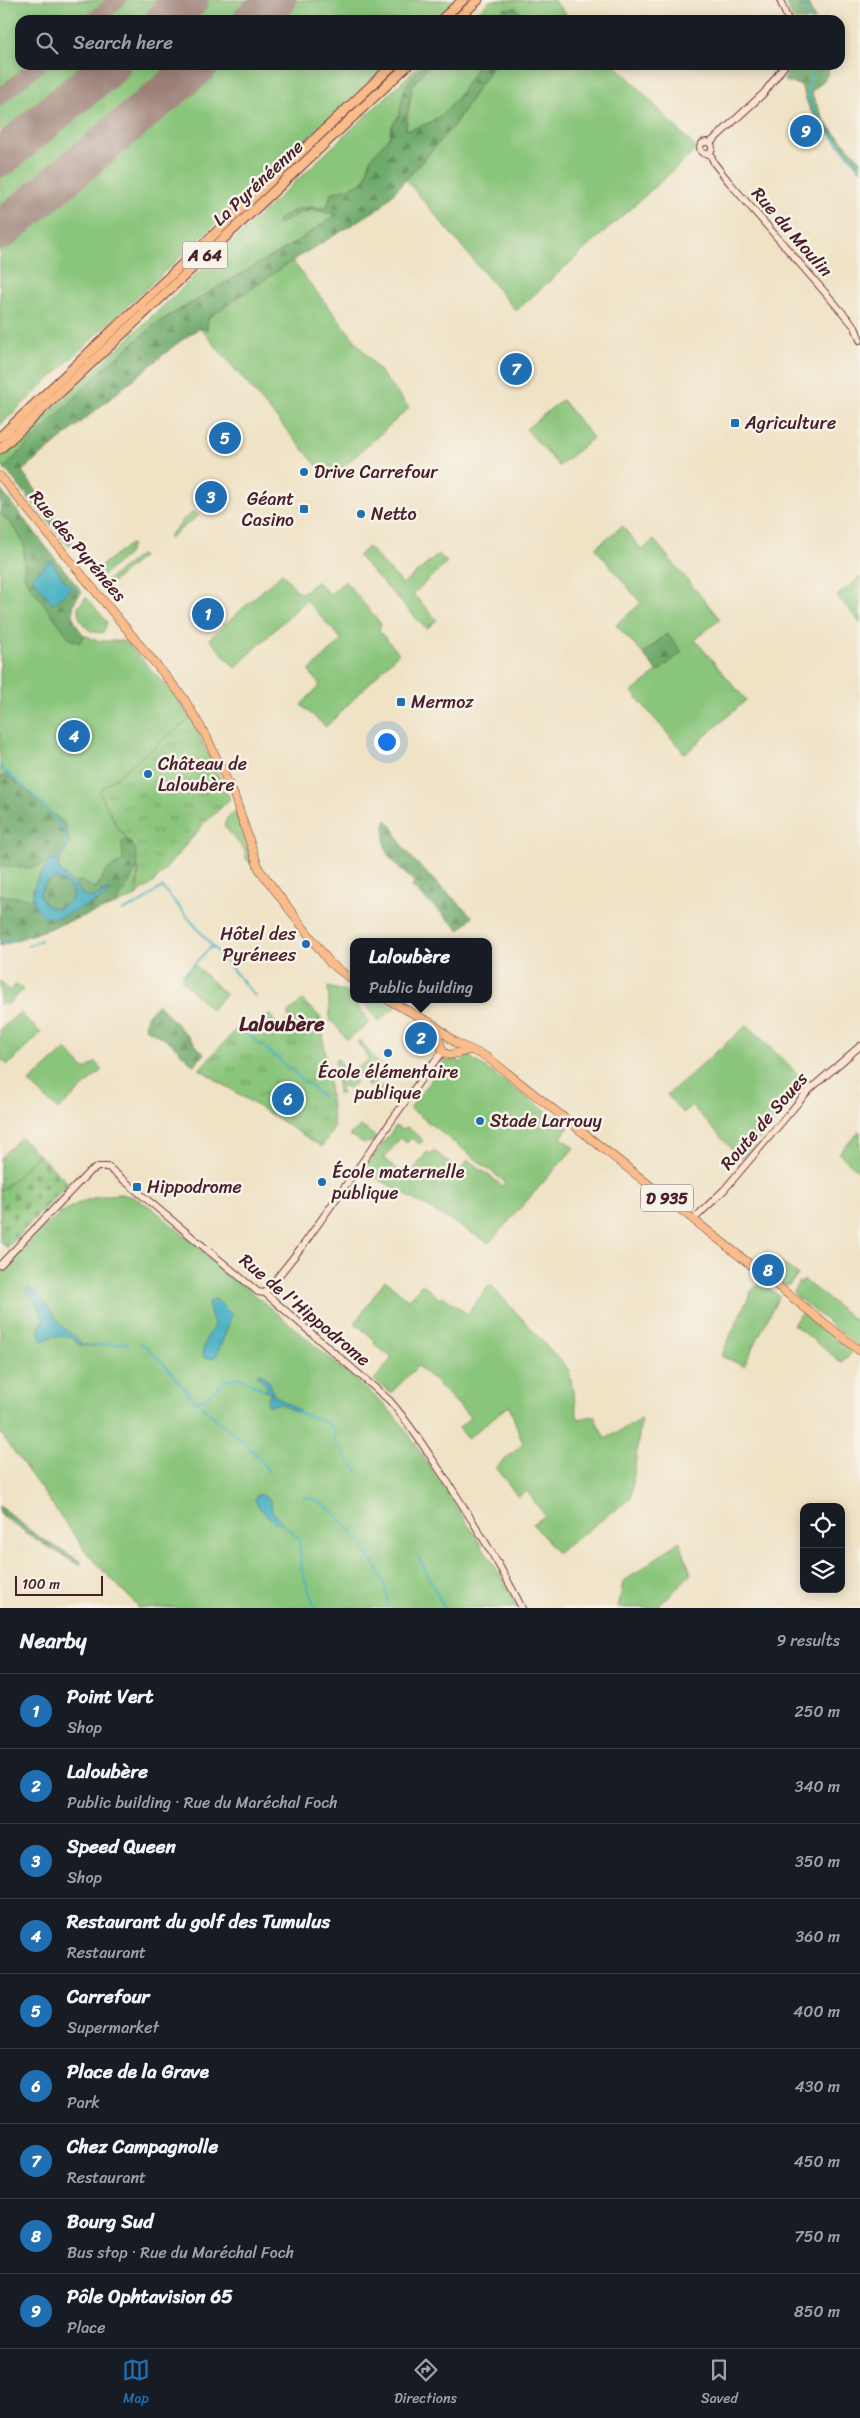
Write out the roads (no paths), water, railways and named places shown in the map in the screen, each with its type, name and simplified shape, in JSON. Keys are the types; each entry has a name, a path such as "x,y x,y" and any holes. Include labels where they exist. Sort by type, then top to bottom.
{"highway":[{"path":"446,15 463,0"},
{"path":"462,15 478,0"},
{"name":"La Pyrénéenne","path":"1,444 388,70"},
{"name":"La Pyrénéenne","path":"1,444 403,70"}],"main road":[{"path":"780,0 786,15"},
{"path":"710,144 775,82 782,70"},
{"path":"704,142 710,144 712,150 710,153 704,154 699,148 704,142"},
{"name":"Rue du Moulin","path":"710,153 714,163 728,180 855,327 860,340"},
{"name":"Rue des Pyrénées","path":"0,476 193,713 234,795 259,869 330,963 350,978"},
{"path":"394,1003 433,1024 456,1043 470,1050"},
{"path":"433,1024 441,1049 449,1055 454,1052 470,1050"},
{"path":"266,1294 304,1244 429,1068 441,1049 444,1039 449,1038"},
{"path":"454,1052 456,1043"},
{"name":"Route de Soues","path":"694,1219 714,1201 808,1091 860,1046"},
{"name":"D 935","path":"470,1050 487,1058 860,1351"},
{"name":"Rue de l'Hippodrome","path":"0,1265 88,1172 98,1167 108,1167 258,1292 266,1294 389,1400 403,1416 459,1499 503,1570 522,1608"}],"water":[{"path":"51,560 63,579 73,588 53,604 32,578"},
{"path":"51,859 58,863 59,869 85,897 93,898 108,890 111,893 67,915 55,918 47,917 36,907 33,893 38,878","holes":["55,878 65,882 74,892 71,900 58,909 46,906 39,894 46,883"]},
{"path":"28,1288 39,1295 66,1330 77,1338 81,1344 95,1346 79,1345 71,1337 53,1336 42,1341 38,1331 43,1321 42,1317 35,1301 25,1292"},
{"path":"216,1299 232,1315 217,1355 214,1358 205,1358 202,1354 207,1337 214,1324 208,1304"},
{"path":"259,1372 269,1381 273,1392 271,1393 300,1411 297,1413 280,1403 269,1406 267,1402 270,1393 264,1390 268,1388 258,1375"},
{"path":"260,1494 270,1500 272,1511 284,1525 273,1521 259,1508 255,1500 256,1496"}],"waterway":[{"path":"802,0 807,15"},
{"path":"813,70 808,91 814,110 829,132 860,167"},
{"path":"0,767 39,801 58,822 64,832 66,844 56,861"},
{"path":"122,911 140,903 162,887 256,997"},
{"path":"0,944 10,939 16,941"},
{"path":"28,946 41,940"},
{"path":"183,975 211,947"},
{"path":"241,1028 323,1097"},
{"path":"95,1345 128,1343"},
{"path":"140,1343 156,1355 197,1402 254,1452 269,1472"},
{"path":"195,1400 207,1397 221,1384 232,1378 242,1379 264,1390"},
{"path":"298,1412 328,1424 334,1433 334,1441 358,1472"},
{"path":"303,1496 328,1507 358,1540 377,1568 383,1582 387,1596 387,1608"},
{"path":"284,1525 299,1538 302,1571 315,1608"},
{"path":"419,1558 444,1608"}],"place":[{"name":"Pôle Ophtavision 65","path":"806,131"},
{"name":"Chez Campagnolle","path":"516,369"},
{"name":"Agriculture","path":"735,423"},
{"name":"Carrefour","path":"225,438"},
{"name":"Drive Carrefour","path":"304,472"},
{"name":"Speed Queen","path":"211,497"},
{"name":"Géant Casino","path":"304,509"},
{"name":"Netto","path":"361,514"},
{"name":"Point Vert","path":"208,614"},
{"name":"Mermoz","path":"401,702"},
{"name":"Restaurant du golf des Tumulus","path":"74,736"},
{"name":"Château de Laloubère","path":"148,774"},
{"name":"Hôtel des Pyrénees","path":"306,944"},
{"name":"Laloubère","path":"421,1038"},
{"name":"École élémentaire publique","path":"388,1053"},
{"name":"Place de la Grave","path":"288,1099"},
{"name":"Stade Larrouy","path":"480,1121"},
{"name":"École maternelle publique","path":"322,1182"},
{"name":"Hippodrome","path":"137,1187"},
{"name":"Bourg Sud","path":"768,1270"}],"district":[{"name":"Laloubère","path":"282,1024"}]}
